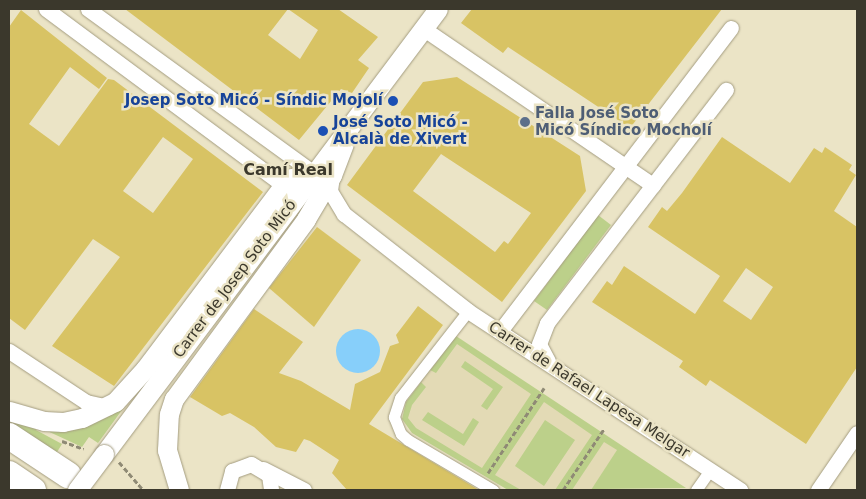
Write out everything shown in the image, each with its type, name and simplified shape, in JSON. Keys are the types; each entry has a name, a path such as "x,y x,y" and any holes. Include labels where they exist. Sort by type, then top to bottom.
{"highway":[{"path":"9,436 72,483"},
{"path":"9,474 33,490"}],"street":[{"path":"46,9 290,191"},
{"path":"88,9 323,174"},
{"path":"179,490 167,450 169,414 174,399 306,219 323,174 349,129 438,9"},
{"path":"500,331 730,28"},
{"path":"424,29 653,185"},
{"path":"548,361 540,344 547,322 726,90"},
{"path":"9,411 44,421 63,422 108,407 124,395 290,191 292,178 323,174"},
{"name":"Carrer de Rafael Lapesa Melgar","path":"323,174 330,191 344,214 468,311 548,361 741,490"},
{"name":"Carrer de Josep Soto Micó","path":"72,483 102,454 290,191"},
{"path":"468,311 400,398 394,417 401,434 493,490"},
{"path":"9,352 86,402 108,407"},
{"path":"818,490 857,433"},
{"path":"258,466 269,475 271,490"},
{"path":"227,490 228,477 238,467 258,466 304,490"},
{"path":"696,490 710,470"}],"path":[{"path":"481,483 544,388"},
{"path":"563,490 604,429"},
{"path":"58,439 120,462 143,490"}],"green space":[{"path":"598,215 611,225 547,310 534,301"},
{"path":"456,336 686,488 508,490 412,433 402,419 406,402"},
{"path":"138,388 98,443 89,437 82,447 43,429"},
{"path":"9,419 38,426 36,430 62,444 54,457 9,427"}],"sand":[{"path":"457,344 531,394 482,468 416,428 408,418 412,405 426,387 421,382 430,370 436,373","holes":["465,361 503,387 487,410 481,406 493,389 461,367","428,412 463,434 473,418 479,422 464,446 422,420"]},
{"path":"544,402 592,435 555,490 521,490 495,475","holes":["545,420 575,440 544,486 515,466"]},
{"path":"604,442 617,450 591,490 572,490"}],"water":[{"path":"362,329 374,335 379,342 379,360 374,367 367,372 354,373 346,370 339,363 336,347 339,339 346,332"}],"building":[{"path":"125,9 288,9 338,9 378,37 358,60 369,68 352,93 341,89 299,140","holes":["288,9 318,30 300,59 268,35"]},
{"path":"472,9 722,9 630,128 508,47 503,53 461,23"},
{"path":"21,10 107,78 99,89 70,67 29,124 59,146 108,79 114,80 263,192 114,386 52,346 120,257 93,239 25,330 9,318 9,27","holes":["163,137 193,159 153,213 123,191"]},
{"path":"457,77 580,156 586,191 502,302 347,185 423,82","holes":["441,154 531,213 508,244 504,241 495,252 413,191"]},
{"path":"722,137 790,183 814,148 822,153 825,147 852,165 849,170 856,175 834,211 857,227 857,367 806,444 710,380 706,386 679,367 683,361 592,302 607,281 612,285 624,266 695,314 720,276 648,227 662,207 667,211","holes":["746,268 773,287 751,320 723,301"]},
{"path":"317,227 361,260 314,327 269,288"},
{"path":"418,306 443,325 369,424 479,490 347,490 332,473 339,460 310,441 304,439 296,452 276,447 254,427 230,413 222,416 190,397 254,309 303,342 279,373 301,381 350,410 355,384 380,372 390,346 399,343 396,335"}],"place":[{"name":"Josep Soto Micó - Síndic Mojolí","path":"393,101"},
{"name":"Falla José Soto Micó Síndico Mocholí","path":"525,122"},
{"name":"José Soto Micó - Alcalà de Xivert","path":"323,131"}],"district":[{"name":"Camí Real","path":"288,170"}]}
